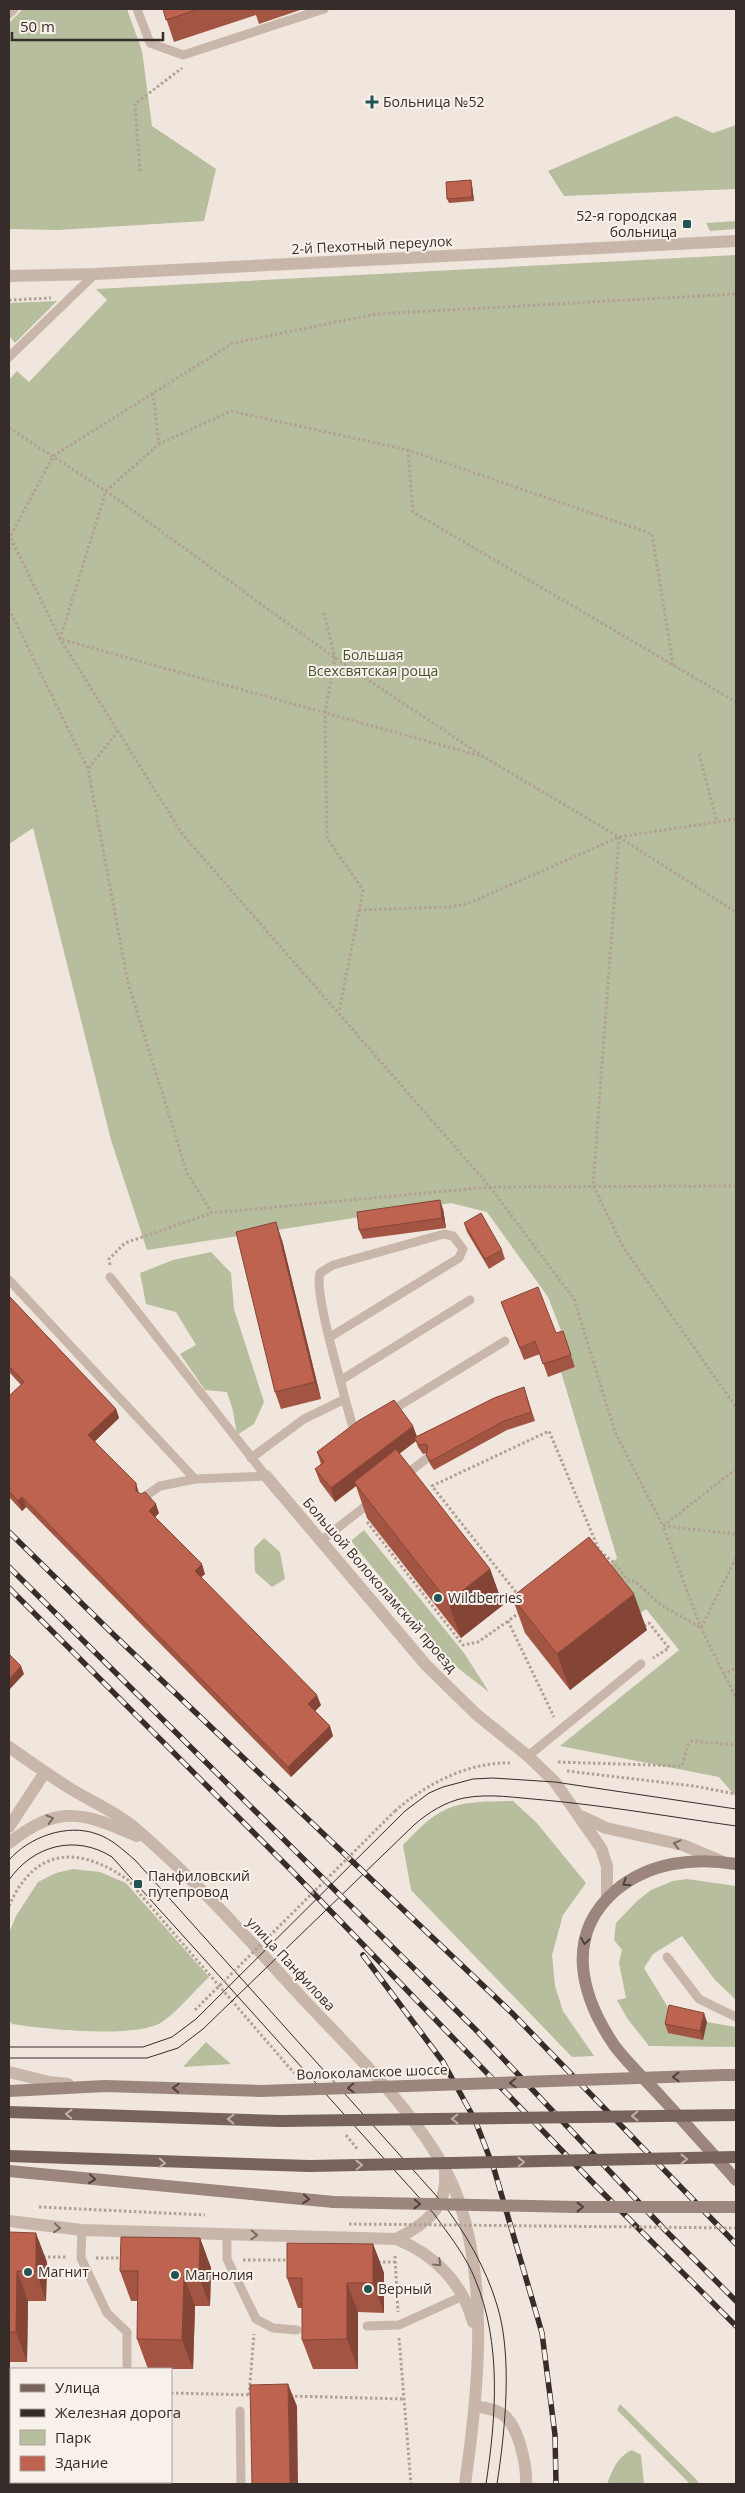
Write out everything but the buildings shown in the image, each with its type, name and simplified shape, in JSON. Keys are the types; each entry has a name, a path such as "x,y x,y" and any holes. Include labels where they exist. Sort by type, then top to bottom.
{"main road":[{"path":"736,1864 696,1860 673,1863 654,1869 625,1883 607,1899 586,1931 582,1956 584,1981 593,2011 615,2046 736,2180"},
{"name":"Волоколамское шоссе","path":"9,2091 105,2086 260,2091 730,2075"},
{"path":"9,2112 280,2121 736,2115"},
{"path":"9,2156 310,2166 736,2157"},
{"path":"9,2171 334,2202 576,2207 736,2207"}],"street":[{"name":"2-й Пехотный переулок","path":"9,276 95,274 736,241"},
{"name":"Большой Волоколамский проезд","path":"266,1476 426,1665 476,1714 533,1760 579,1814 601,1848 607,1866 607,1899"},
{"name":"улица Панфилова","path":"9,1747 44,1772 134,1828 189,1876 364,2064 435,2152 459,2201 470,2243 475,2278 477,2334 476,2406 464,2484"},
{"path":"9,1827 44,1772"},
{"path":"579,1814 593,1824 683,1845 723,1862"},
{"path":"9,1843 38,1823 71,1815 100,1820 149,1842"},
{"path":"9,2072 49,2082 105,2086"},
{"path":"396,2239 412,2231 434,2214 445,2189 444,2167"},
{"path":"9,2222 82,2230 396,2239 412,2245 438,2262 462,2296 470,2312 477,2334"},
{"path":"476,2406 493,2410 506,2417 521,2446 527,2470 526,2484"}],"lane":[{"path":"9,14 14,9"},
{"path":"137,9 150,42 183,55 324,9"},
{"path":"9,357 95,274"},
{"path":"330,1337 459,1258 462,1249 456,1239 444,1234 325,1268 320,1273 318,1282 330,1337 352,1424 356,1428 362,1429 371,1424"},
{"path":"110,1277 266,1476"},
{"path":"9,1280 195,1479"},
{"path":"341,1380 470,1300"},
{"path":"379,1419 505,1341"},
{"path":"251,1458 304,1419 345,1398"},
{"path":"396,1482 426,1459"},
{"path":"144,1498 160,1486 195,1479 266,1476"},
{"path":"321,1541 381,1494"},
{"path":"533,1760 561,1728 641,1664"},
{"path":"667,1957 699,1999 736,2017"},
{"path":"82,2230 81,2258 107,2313 127,2332 127,2365"},
{"path":"227,2234 227,2259 256,2319 273,2328 297,2330"},
{"path":"367,2326 399,2325 462,2296"},
{"path":"240,2411 241,2484"}],"path":[{"path":"140,171 135,104 188,64"},
{"path":"9,560 9,535 53,456 233,343 376,314 736,294"},
{"path":"9,300 51,298 67,301"},
{"path":"153,393 159,444"},
{"path":"60,639 106,490 159,444 231,411 408,450 652,534 673,665"},
{"path":"9,428 106,490 335,658 484,757 619,837 736,912"},
{"path":"408,450 413,512 736,702"},
{"path":"9,535 60,639 183,835 490,1187 574,1300 615,1432 663,1526 701,1628 736,1698"},
{"path":"9,610 88,769 128,983 187,1173 212,1213"},
{"path":"324,613 335,658 325,713 327,838 363,890 339,1012"},
{"path":"60,639 484,757"},
{"path":"88,769 118,732"},
{"path":"699,754 716,822"},
{"path":"359,910 449,907 467,904 619,837 736,819"},
{"path":"619,837 593,1185 623,1248 736,1407"},
{"path":"110,1277 110,1260 125,1243 212,1213 490,1187 593,1185 736,1186"},
{"path":"521,1599 432,1486 549,1432 599,1550 613,1562 629,1581 635,1581 662,1605 701,1628"},
{"path":"663,1526 736,1469"},
{"path":"358,1512 463,1646 478,1642 527,1606"},
{"path":"663,1526 736,1534"},
{"path":"593,1554 599,1550"},
{"path":"701,1628 736,1558"},
{"path":"508,1621 515,1638 529,1660 554,1717 561,1728"},
{"path":"644,1626 649,1622 669,1648"},
{"path":"723,1674 736,1668"},
{"path":"195,2010 395,1811 412,1796 434,1783 463,1771 498,1763 533,1760 682,1766 688,1745 692,1741 736,1746"},
{"path":"564,1770 581,1774 694,1786 736,1794"},
{"path":"9,1906 16,1890 29,1872 46,1862 67,1856 90,1859 112,1868 128,1880 296,2076"},
{"path":"346,2134 364,2156"},
{"path":"34,2206 214,2216"},
{"path":"397,2222 395,2262 411,2484"},
{"path":"339,2223 736,2228"},
{"path":"36,2257 130,2258"},
{"path":"227,2259 296,2260"},
{"path":"375,2262 395,2262"},
{"path":"240,2411 249,2395 256,2319"},
{"path":"172,2393 258,2395"},
{"path":"288,2396 404,2399"}],"green space":[{"path":"23,9 127,9 142,51 152,126 216,169 204,221 58,230 9,229 9,23"},
{"path":"676,116 713,133 736,125 736,189 564,196 548,171"},
{"path":"736,221 736,229 710,231 706,223"},
{"name":"Большая Всехсвятская роща","path":"736,255 736,1797 719,1777 560,1746 679,1650 646,1609 636,1616 619,1594 628,1586 610,1565 617,1558 561,1372 575,1367 548,1297 487,1212 451,1203 147,1250 111,1140 33,828 9,844 9,380 17,371 29,382 107,300 96,289"},
{"path":"57,301 15,343 9,336 9,303"},
{"path":"211,1252 231,1273 234,1309 264,1402 254,1424 237,1435 233,1411 227,1392 205,1390 180,1354 196,1345 176,1312 146,1304 140,1273 173,1260"},
{"path":"364,1530 464,1653 489,1692 450,1662 351,1541"},
{"path":"264,1538 280,1552 285,1579 272,1587 255,1572 254,1548"},
{"path":"513,1801 536,1822 586,1883 563,1915 552,1955 555,1986 563,2011 594,2056 572,2057 411,1890 403,1845 426,1823 441,1812 458,1805 476,1802"},
{"path":"73,1869 100,1872 126,1883 209,1977 162,2022 150,2027 132,2030 89,2031 26,2026 12,2024 9,2020 9,1933 16,1916 38,1882 56,1873"},
{"path":"687,1879 736,1886 736,2000 715,1980 682,1936 653,1954 644,1968 672,2014 703,2040 707,2022 736,2027 736,2047 649,2046 627,2018 617,2000 626,1998 619,1963 622,1950 614,1940 616,1923 637,1901 651,1890 673,1881"},
{"path":"206,2042 231,2064 183,2067"},
{"path":"620,2404 700,2484 690,2484 617,2410"},
{"path":"632,2450 641,2455 644,2484 607,2484 619,2460"}],"tram line":[{"path":"9,2047 143,2047 172,2037 196,2019 405,1811 429,1793 443,1787 473,1779 493,1778 555,1782 736,1809"},
{"path":"9,2058 147,2058 178,2048 203,2029 414,1825 425,1816 450,1802 464,1798 494,1796 544,1800 616,1808 736,1826"},
{"path":"9,1860 27,1845 49,1834 61,1831 73,1830 97,1834 122,1849 135,1860 441,2201 481,2264 497,2305 502,2325 505,2347 506,2394 503,2441 497,2484"},
{"path":"9,1880 30,1858 56,1847 84,1846 112,1857 434,2214 457,2246 471,2270 484,2303 490,2329 493,2355 494,2407 486,2484"}],"railway":[{"path":"9,1532 114,1635 512,2013 736,2244"},
{"path":"9,1567 476,2030 666,2231 736,2301"},
{"path":"9,1588 291,1870 596,2186 736,2326"},
{"path":"363,1955 443,2062 475,2120 494,2169 542,2333 555,2435 556,2484"}],"place":[{"name":"Больница №52","path":"372,102"},
{"name":"52-я городская больница","path":"687,224"},
{"name":"Wildberries","path":"438,1598"},
{"name":"Панфиловский путепровод","path":"138,1884"},
{"name":"Магнит","path":"28,2272"},
{"name":"Магнолия","path":"175,2275"},
{"name":"Верный","path":"368,2289"}]}
